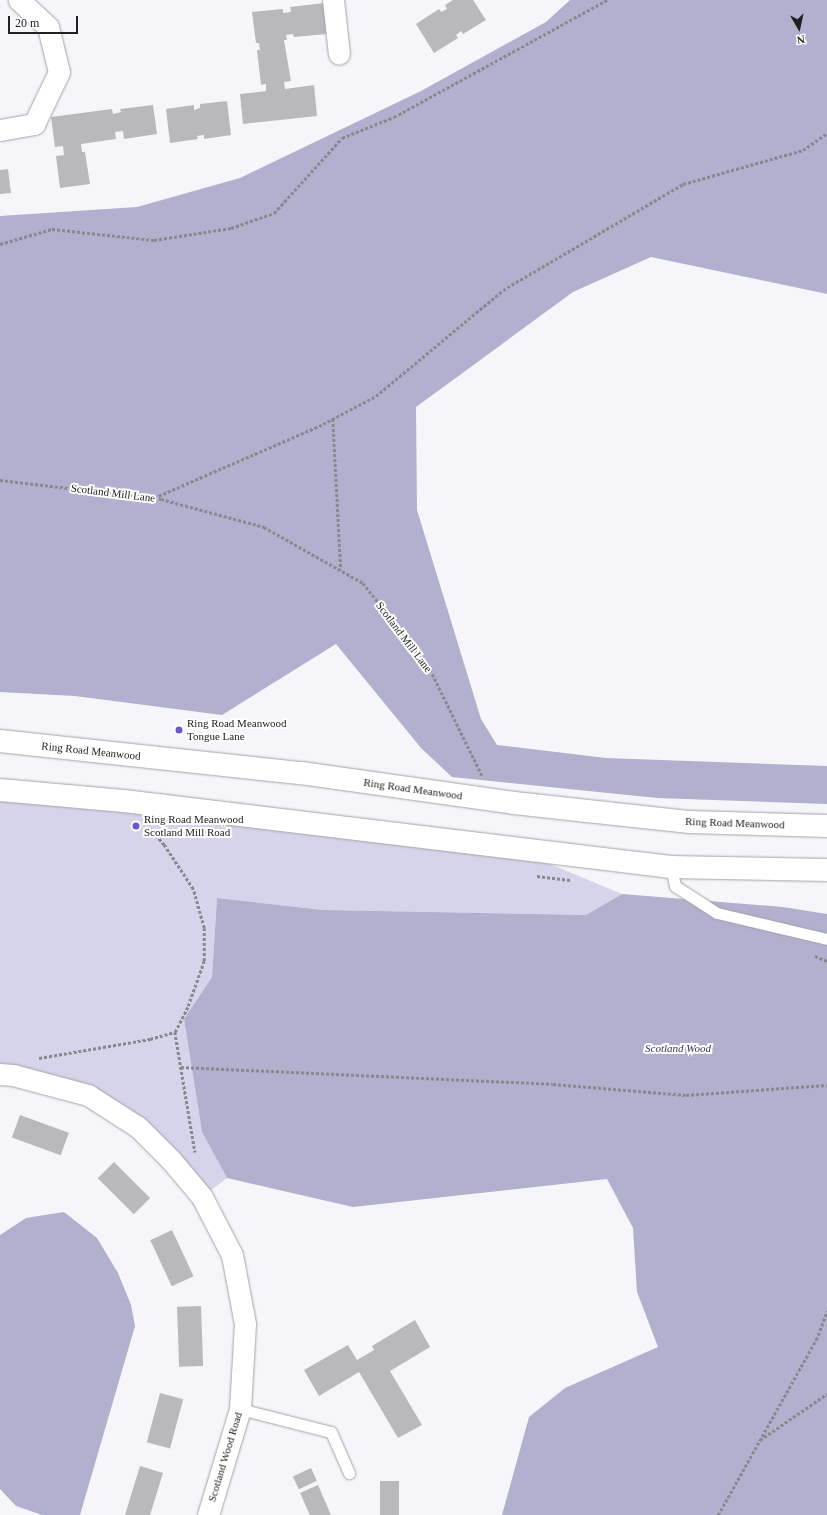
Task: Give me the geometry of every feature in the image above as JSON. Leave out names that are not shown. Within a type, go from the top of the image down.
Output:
[{"type":"highway","name":"Ring Road Meanwood","points":[[0,741],[301,773],[483,799],[690,822],[827,826]]},
{"type":"highway","points":[[0,790],[124,801],[671,867],[827,870]]},
{"type":"street","points":[[0,130],[34,124],[59,72],[48,27],[19,0]]},
{"type":"street","points":[[333,0],[339,54]]},
{"type":"street","name":"Scotland Wood Road","points":[[7,1075],[88,1095],[138,1128],[171,1160],[202,1197],[232,1255],[245,1324],[240,1409],[208,1515]]},
{"type":"lane","points":[[671,867],[675,886],[717,913],[827,939]]},
{"type":"lane","points":[[240,1409],[331,1432],[349,1473]]},
{"type":"path","points":[[0,244],[52,229],[154,240],[231,228],[274,214],[342,138],[394,117],[607,0]]},
{"type":"path","points":[[154,498],[333,419],[376,396],[503,290],[683,184],[803,150],[827,133]]},
{"type":"path","points":[[333,419],[341,570]]},
{"type":"path","name":"Scotland Mill Lane","points":[[0,480],[154,498],[264,527],[363,583],[428,666],[484,779],[483,799]]},
{"type":"path","points":[[147,827],[164,845],[193,889],[204,928],[204,961],[188,1006],[176,1032],[196,1159]]},
{"type":"path","points":[[531,875],[576,879]]},
{"type":"path","points":[[7,1075],[41,1057],[150,1039],[176,1032]]},
{"type":"path","points":[[181,1067],[553,1084],[686,1095],[827,1085]]},
{"type":"path","points":[[718,1515],[816,1340],[827,1311]]},
{"type":"path","points":[[759,1441],[827,1394]]},
{"type":"shaded area","points":[[0,790],[514,849],[622,894],[586,915],[324,910],[217,898],[212,977],[184,1019],[202,1132],[227,1178],[202,1197],[88,1095],[0,1074]]},
{"type":"green space","points":[[570,0],[827,0],[827,294],[651,257],[573,292],[416,407],[417,510],[481,719],[497,745],[606,758],[827,766],[827,804],[657,798],[452,777],[421,748],[336,644],[222,715],[75,696],[0,692],[0,216],[137,207],[240,178],[421,91],[546,22]]},
{"type":"green space","name":"Scotland Wood","points":[[622,894],[783,907],[827,914],[827,1515],[502,1515],[529,1417],[565,1388],[658,1347],[637,1292],[633,1228],[607,1179],[353,1207],[227,1178],[202,1132],[184,1019],[212,977],[217,898],[324,910],[586,915]]},
{"type":"green space","points":[[64,1212],[97,1238],[118,1273],[131,1305],[135,1326],[80,1515],[42,1515],[16,1506],[0,1489],[0,1235],[26,1218]]},
{"type":"building","points":[[453,0],[473,0],[486,20],[463,34],[461,31],[456,35],[458,38],[434,53],[416,24],[439,9],[441,12],[447,9],[445,5]]},
{"type":"building","points":[[324,3],[327,34],[294,37],[293,34],[286,35],[287,40],[284,40],[291,81],[284,82],[285,89],[314,85],[317,116],[243,124],[240,94],[266,91],[266,84],[261,85],[257,50],[260,50],[259,43],[256,43],[252,12],[283,9],[283,13],[291,12],[290,7]]},
{"type":"building","points":[[227,101],[231,135],[204,139],[204,135],[197,136],[198,139],[170,143],[166,109],[194,105],[194,110],[200,108],[200,104]]},
{"type":"building","points":[[153,105],[157,134],[124,139],[123,131],[115,132],[116,139],[81,144],[82,152],[85,152],[90,184],[60,188],[56,156],[64,155],[63,146],[55,147],[51,117],[112,109],[113,114],[121,112],[120,109]]},
{"type":"building","points":[[8,169],[11,193],[0,194],[0,170]]},
{"type":"building","points":[[20,1115],[69,1133],[61,1155],[12,1138]]},
{"type":"building","points":[[114,1162],[150,1198],[134,1214],[98,1178]]},
{"type":"building","points":[[172,1230],[194,1276],[172,1286],[150,1240]]},
{"type":"building","points":[[201,1306],[203,1366],[179,1367],[177,1307]]},
{"type":"building","points":[[415,1320],[430,1347],[390,1371],[422,1425],[398,1438],[359,1372],[319,1396],[304,1370],[348,1345],[357,1360],[374,1350],[372,1346]]},
{"type":"building","points":[[160,1393],[183,1399],[170,1448],[147,1442]]},
{"type":"building","points":[[140,1466],[163,1473],[150,1515],[125,1515]]},
{"type":"building","points":[[311,1468],[317,1481],[299,1489],[293,1476]]},
{"type":"building","points":[[380,1481],[399,1481],[399,1515],[380,1515]]},
{"type":"building","points":[[318,1485],[331,1515],[310,1515],[300,1493]]},
{"type":"place","name":"Ring Road Meanwood Tongue Lane","points":[[179,730]]},
{"type":"place","name":"Ring Road Meanwood Scotland Mill Road","points":[[136,826]]}]
